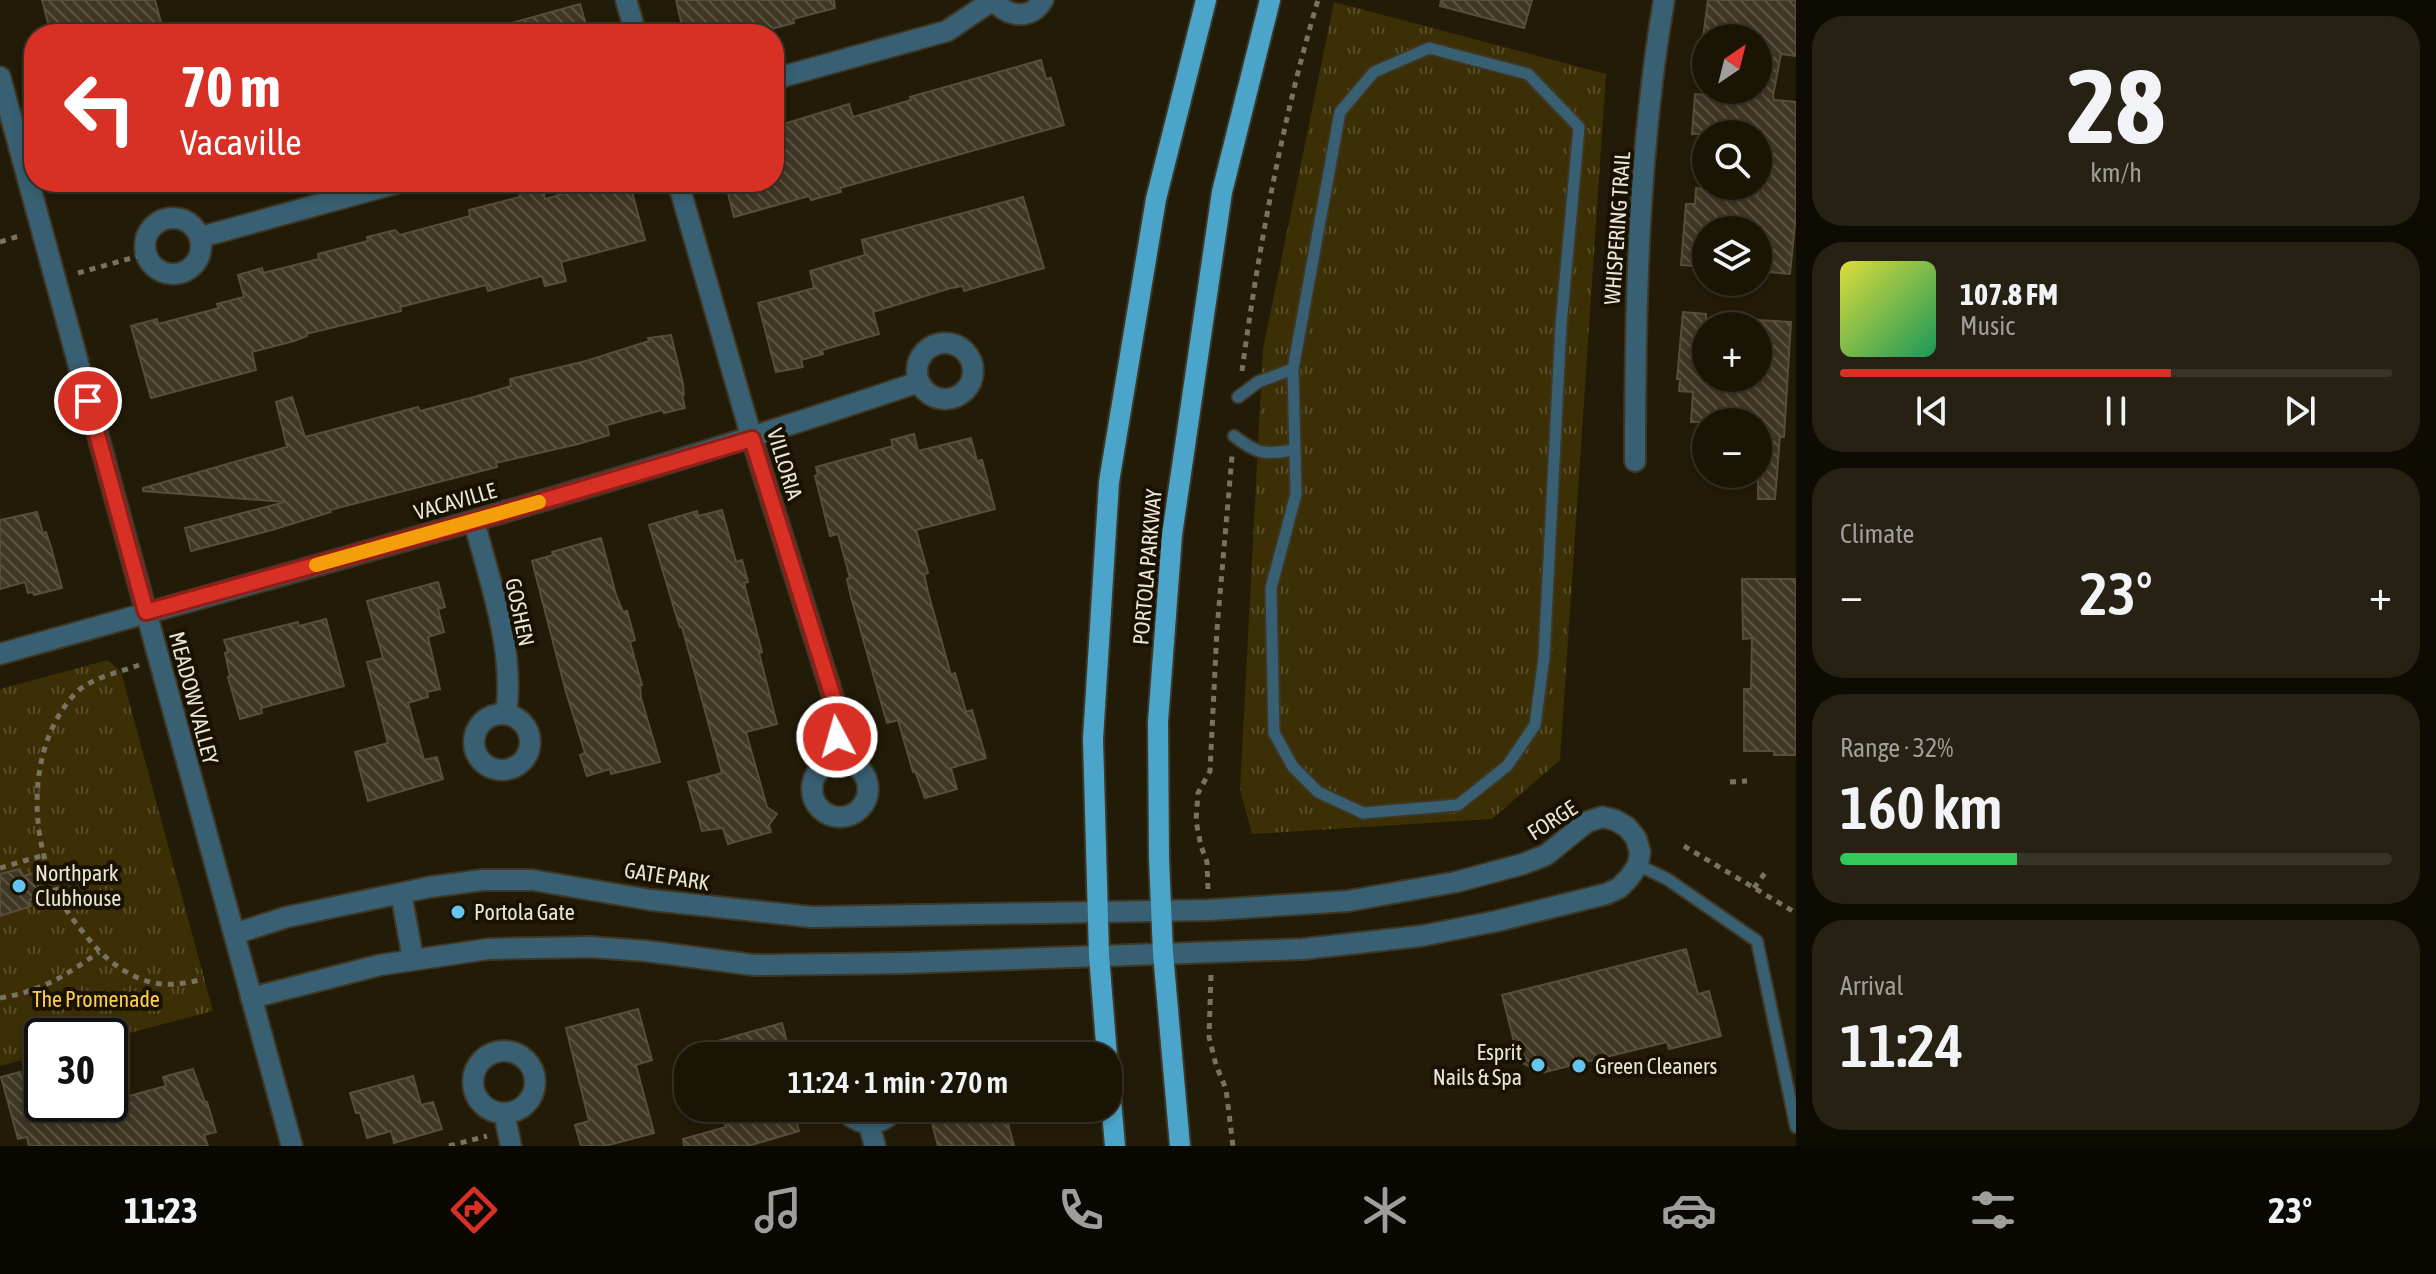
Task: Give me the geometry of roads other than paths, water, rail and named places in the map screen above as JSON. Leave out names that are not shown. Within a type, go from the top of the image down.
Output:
[{"type":"main road","name":"PORTOLA PARKWAY","points":[[1106,1042],[1099,955],[1093,739],[1109,482],[1156,199],[1206,0]]},
{"type":"main road","name":"PORTOLA PARKWAY","points":[[1180,1146],[1163,953],[1158,722],[1172,535],[1222,192],[1270,0]]},
{"type":"main road","points":[[1113,1122],[1115,1146]]},
{"type":"street","points":[[626,0],[633,24]]},
{"type":"street","points":[[784,76],[947,31],[993,0],[1002,11],[1015,15],[1028,13],[1040,6],[1043,0]]},
{"type":"street","name":"WHISPERING TRAIL","points":[[1635,461],[1635,321],[1654,68],[1664,0]]},
{"type":"street","name":"MEADOW VALLEY","points":[[0,77],[24,166]]},
{"type":"street","name":"MEADOW VALLEY","points":[[31,192],[292,1146]]},
{"type":"street","points":[[201,237],[365,192]]},
{"type":"street","name":"VILLORIA","points":[[681,192],[752,439],[838,713],[836,761]]},
{"type":"street","points":[[168,218],[182,218],[194,225],[201,237],[202,251],[196,263],[185,271],[172,274],[159,270],[146,254],[147,234],[156,223],[168,218]]},
{"type":"street","name":"VACAVILLE","points":[[0,654],[474,521],[752,439],[919,382]]},
{"type":"street","name":"GOSHEN","points":[[474,521],[505,645],[509,690],[506,714]]},
{"type":"street","name":"FORGE","points":[[1099,912],[1265,908],[1348,901],[1456,882],[1546,855],[1587,822],[1602,817],[1627,827],[1636,838],[1640,852],[1638,865]]},
{"type":"street","points":[[251,998],[413,959],[488,949],[590,947],[754,965],[1303,949],[1421,936],[1606,894],[1619,888],[1638,865]]},
{"type":"street","name":"GATE PARK","points":[[234,934],[287,917],[401,893],[483,880],[532,880],[678,903],[812,917],[1099,912]]},
{"type":"street","points":[[401,893],[413,959]]},
{"type":"street","points":[[860,1122],[878,1122]]},
{"type":"street","points":[[869,1124],[875,1146]]},
{"type":"lane","points":[[1429,48],[1528,74],[1579,127],[1561,325],[1544,657],[1535,725],[1507,766],[1458,805],[1363,813],[1318,792],[1293,767],[1274,733],[1271,588],[1296,494],[1293,369],[1340,112],[1374,72],[1429,48]]},
{"type":"lane","points":[[1238,397],[1258,382],[1293,369]]},
{"type":"lane","points":[[1234,436],[1253,451],[1273,453],[1293,450]]},
{"type":"lane","points":[[1638,865],[1667,879],[1757,941],[1796,1127]]},
{"type":"place","name":"Northpark Clubhouse","points":[[19,886]]},
{"type":"place","name":"Portola Gate","points":[[458,912]]},
{"type":"place","name":"Esprit Nails & Spa","points":[[1538,1065]]},
{"type":"place","name":"Green Cleaners","points":[[1579,1066]]},
{"type":"park label","name":"The Promenade","points":[[96,999]]}]
